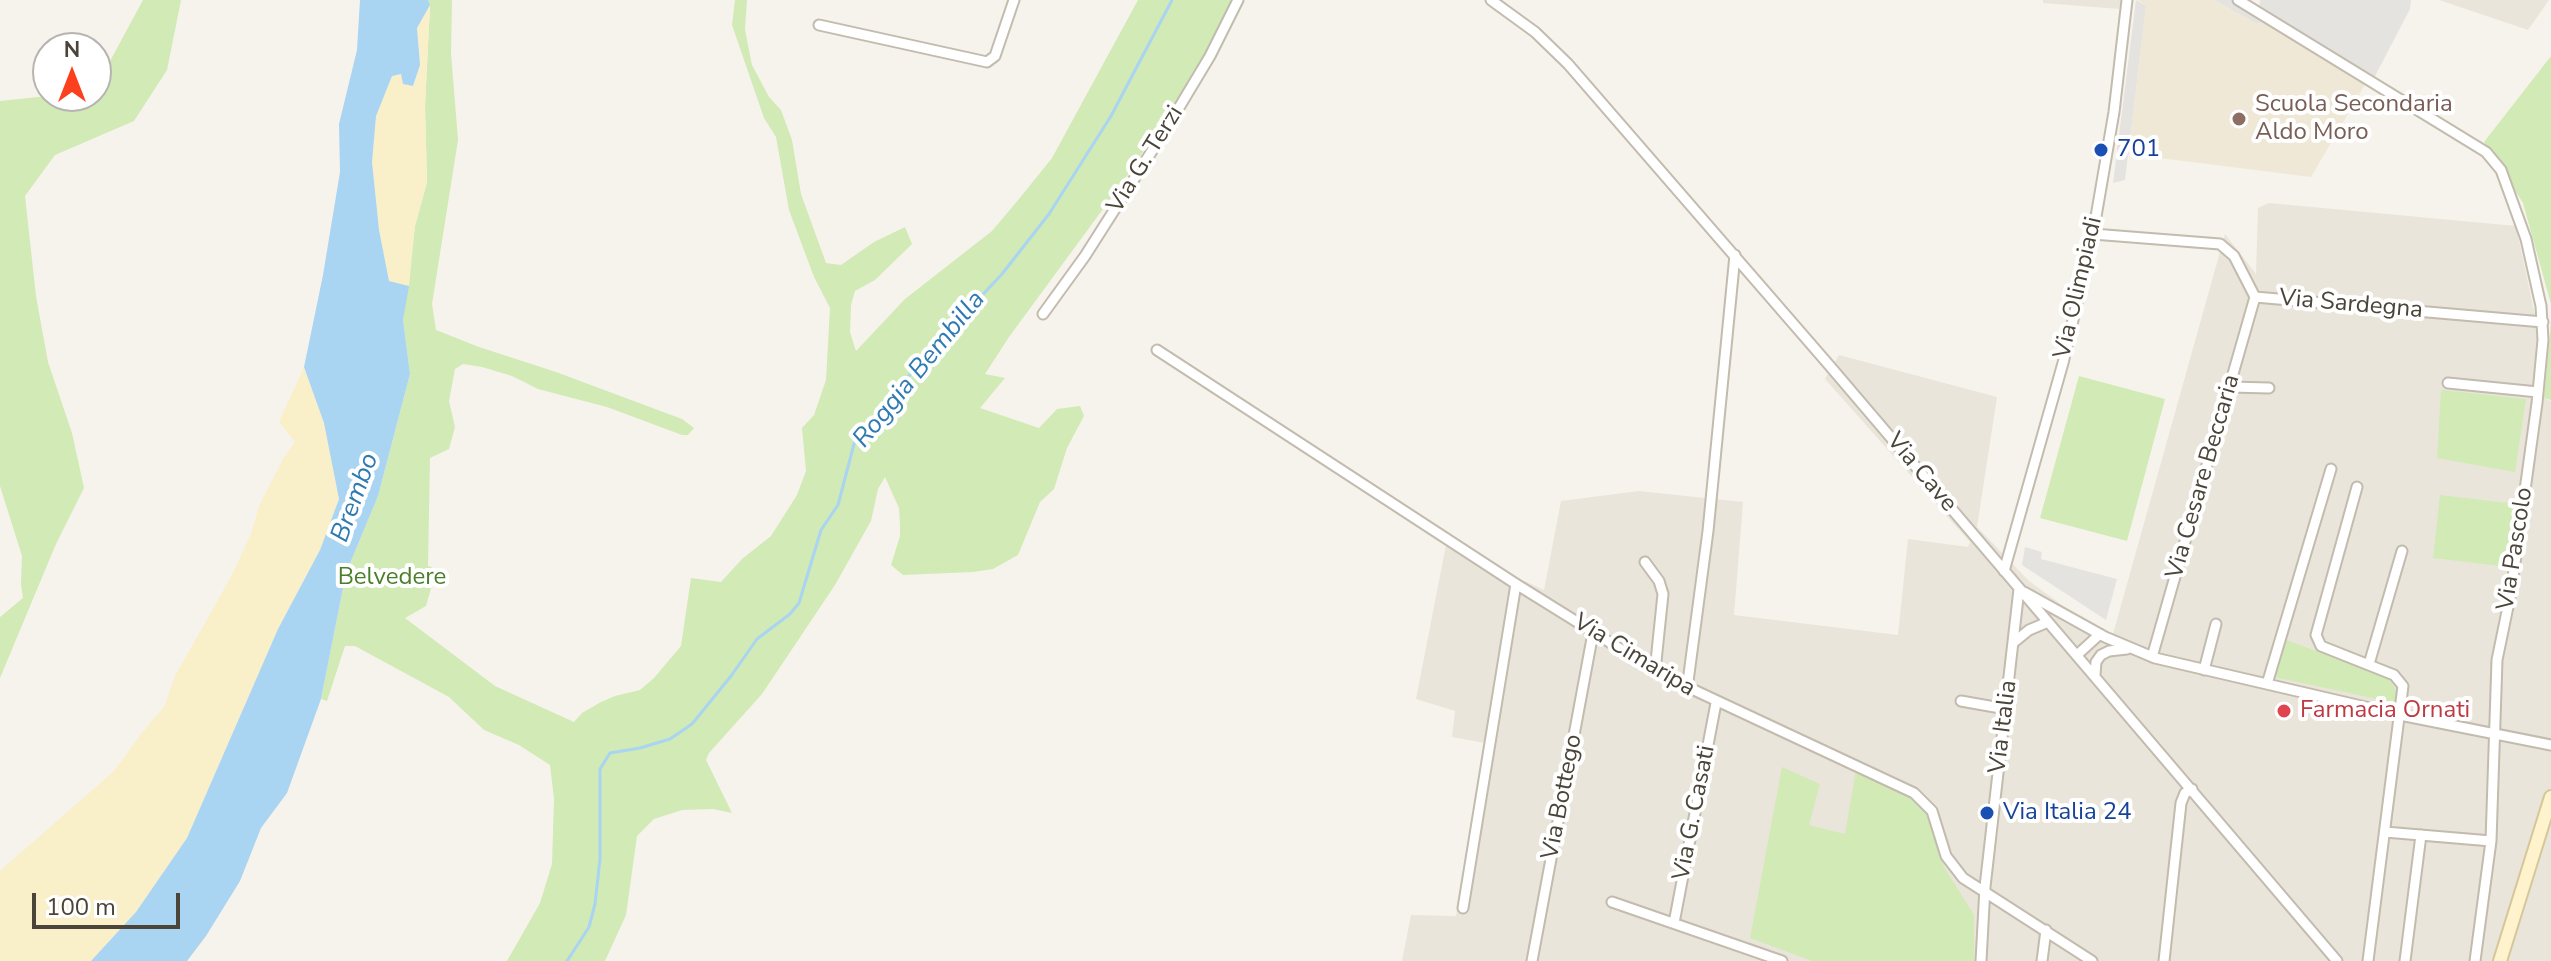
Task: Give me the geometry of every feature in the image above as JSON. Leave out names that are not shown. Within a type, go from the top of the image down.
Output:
[{"type":"street","points":[[819,25],[987,62],[995,56],[1014,0]]},
{"type":"street","name":"Via G. Terzi","points":[[1043,314],[1085,256],[1171,121],[1207,62],[1238,0]]},
{"type":"street","name":"Via Cave","points":[[1491,0],[1535,32],[1562,58],[1735,255],[2337,961]]},
{"type":"street","name":"Via Olimpiadi","points":[[2004,571],[2063,363],[2093,234],[2114,112],[2127,0]]},
{"type":"street","name":"Via Pascolo","points":[[2238,0],[2252,4],[2473,142],[2501,170],[2522,222],[2543,322],[2538,392],[2511,592],[2497,660],[2491,841],[2475,961]]},
{"type":"street","name":"Via Sardegna","points":[[2093,234],[2220,244],[2234,256],[2255,297],[2543,322]]},
{"type":"street","points":[[1687,689],[1708,531],[1735,255]]},
{"type":"street","name":"Via Cesare Beccaria","points":[[2152,657],[2255,297]]},
{"type":"street","name":"Via Cimaripa","points":[[1157,350],[1655,671],[1716,703],[1917,795],[1933,814],[1951,864],[1967,881],[2092,961]]},
{"type":"street","points":[[2448,383],[2538,392]]},
{"type":"street","points":[[2231,387],[2269,388]]},
{"type":"street","points":[[2267,684],[2331,469]]},
{"type":"street","points":[[2357,487],[2316,638],[2324,647],[2394,675],[2401,682],[2400,715],[2368,961]]},
{"type":"street","points":[[2369,664],[2402,551]]},
{"type":"street","points":[[1645,562],[1658,579],[1663,594],[1655,671]]},
{"type":"street","points":[[1463,908],[1516,584]]},
{"type":"street","points":[[2021,590],[2100,634],[2152,657],[2400,715],[2551,745]]},
{"type":"street","name":"Via Italia","points":[[1981,961],[1985,893],[2021,590]]},
{"type":"street","points":[[2013,643],[2029,630],[2048,622]]},
{"type":"street","points":[[2204,670],[2216,624]]},
{"type":"street","name":"Via Bottego","points":[[1532,961],[1593,633]]},
{"type":"street","points":[[2077,655],[2100,634]]},
{"type":"street","points":[[2095,675],[2096,662],[2103,653],[2132,649]]},
{"type":"street","points":[[1961,701],[2006,709]]},
{"type":"street","name":"Via G. Casati","points":[[1674,923],[1716,703]]},
{"type":"street","points":[[2164,961],[2181,803],[2185,793],[2192,789]]},
{"type":"street","points":[[2500,961],[2551,797]]},
{"type":"street","points":[[2385,832],[2491,841]]},
{"type":"street","points":[[2405,961],[2421,835]]},
{"type":"street","points":[[1612,902],[1759,957],[1782,961]]},
{"type":"street","points":[[2042,961],[2046,930]]},
{"type":"shaded area","points":[[2043,0],[2121,0],[2119,9],[2043,3]]},
{"type":"shaded area","points":[[2136,0],[2146,6],[2125,180],[2113,183]]},
{"type":"shaded area","name":"Scuola Secondaria Aldo Moro","points":[[2138,0],[2214,0],[2257,24],[2265,20],[2366,83],[2311,177],[2128,154],[2146,6]]},
{"type":"shaded area","points":[[2214,0],[2231,0],[2265,20],[2257,24]]},
{"type":"shaded area","points":[[2260,0],[2411,0],[2410,9],[2374,78],[2259,9]]},
{"type":"shaded area","points":[[2439,0],[2549,0],[2528,30]]},
{"type":"shaded area","points":[[2269,203],[2516,226],[2538,330],[2533,394],[2551,401],[2551,961],[1402,961],[1411,915],[1456,916],[1485,743],[1452,737],[1455,711],[1416,699],[1446,545],[1544,590],[1561,501],[1639,491],[1743,502],[1734,615],[1898,635],[1908,539],[1968,547],[1970,542],[1825,379],[1839,355],[1997,397],[1977,527],[2029,581],[2062,605],[2113,634],[2225,234],[2256,274],[2258,208]]},
{"type":"shaded area","points":[[2025,547],[2042,552],[2041,559],[2117,579],[2106,620],[2022,565]]},
{"type":"green space","points":[[143,0],[181,0],[167,70],[134,121],[55,155],[25,196],[36,296],[48,362],[72,433],[84,488],[56,544],[0,678],[0,617],[23,598],[22,556],[0,486],[0,101],[32,98],[32,112],[112,112],[112,57]]},
{"type":"green space","name":"Belvedere","points":[[428,0],[452,0],[451,53],[458,140],[432,304],[436,330],[682,419],[694,428],[688,435],[682,435],[607,407],[538,389],[512,376],[482,367],[463,364],[455,369],[449,401],[455,427],[449,449],[430,458],[428,566],[434,568],[432,585],[426,606],[405,618],[495,686],[574,722],[582,713],[601,702],[640,690],[654,678],[681,646],[691,578],[721,582],[742,559],[771,536],[797,495],[806,471],[802,428],[814,415],[826,380],[830,308],[814,277],[789,210],[776,137],[764,118],[732,25],[735,0],[747,0],[745,30],[752,65],[769,97],[781,110],[792,140],[801,194],[826,263],[841,265],[874,242],[905,227],[912,244],[875,280],[855,291],[850,332],[856,351],[905,299],[992,231],[1052,158],[1138,0],[1233,0],[1200,64],[1125,179],[985,374],[1005,378],[980,408],[1039,428],[1057,409],[1080,406],[1084,416],[1067,448],[1054,489],[1040,502],[1018,555],[993,569],[903,575],[891,565],[900,536],[899,508],[885,477],[878,489],[871,521],[835,585],[762,694],[709,753],[706,760],[732,813],[713,809],[682,810],[654,819],[637,836],[626,915],[605,961],[507,961],[540,903],[552,864],[554,799],[550,765],[519,745],[484,730],[449,697],[355,646],[345,646],[327,701],[321,699],[346,573],[378,496],[410,374],[403,320],[415,226],[427,182],[425,106]]},
{"type":"green space","points":[[2551,56],[2551,304],[2523,203],[2484,142]]},
{"type":"green space","points":[[2551,321],[2551,400],[2544,398]]},
{"type":"green space","points":[[2079,376],[2165,399],[2127,541],[2040,518]]},
{"type":"green space","points":[[2441,390],[2526,399],[2515,472],[2437,458]]},
{"type":"green space","points":[[2440,495],[2516,504],[2509,567],[2433,558]]},
{"type":"green space","points":[[2284,639],[2388,678],[2396,690],[2396,703],[2274,677]]},
{"type":"green space","points":[[1782,767],[1820,784],[1809,825],[1845,834],[1856,770],[1906,792],[1923,805],[1944,867],[1974,915],[1974,961],[1812,961],[1750,938]]},
{"type":"sand","points":[[430,5],[425,106],[427,182],[415,226],[409,286],[389,281],[379,230],[372,162],[376,116],[392,75],[401,74],[403,84],[414,86],[420,65],[417,28]]},
{"type":"sand","points":[[304,367],[324,423],[339,499],[320,550],[278,629],[187,838],[136,912],[91,961],[0,961],[0,871],[114,771],[164,707],[175,676],[232,575],[251,534],[259,506],[295,442],[279,422]]},
{"type":"water","name":"Brembo","points":[[360,0],[428,0],[430,5],[417,28],[420,65],[413,86],[403,84],[401,74],[392,76],[376,116],[372,162],[379,230],[389,281],[409,286],[403,320],[410,374],[378,496],[346,573],[321,699],[287,793],[261,828],[240,881],[187,961],[91,961],[136,912],[187,838],[278,629],[320,550],[339,499],[324,423],[304,367],[340,172],[339,124],[357,50]]},
{"type":"waterway","name":"Roggia Bembilla","points":[[567,961],[589,927],[595,904],[600,859],[600,769],[610,753],[670,739],[692,724],[757,639],[790,614],[799,603],[821,530],[838,505],[854,444],[930,351],[1002,274],[1049,214],[1111,116],[1172,0]]},
{"type":"place","name":"Scuola Secondaria Aldo Moro","points":[[2239,119]]},
{"type":"place","name":"701","points":[[2101,150]]},
{"type":"place","name":"Farmacia Ornati","points":[[2284,711]]},
{"type":"place","name":"Via Italia 24","points":[[1987,813]]}]
